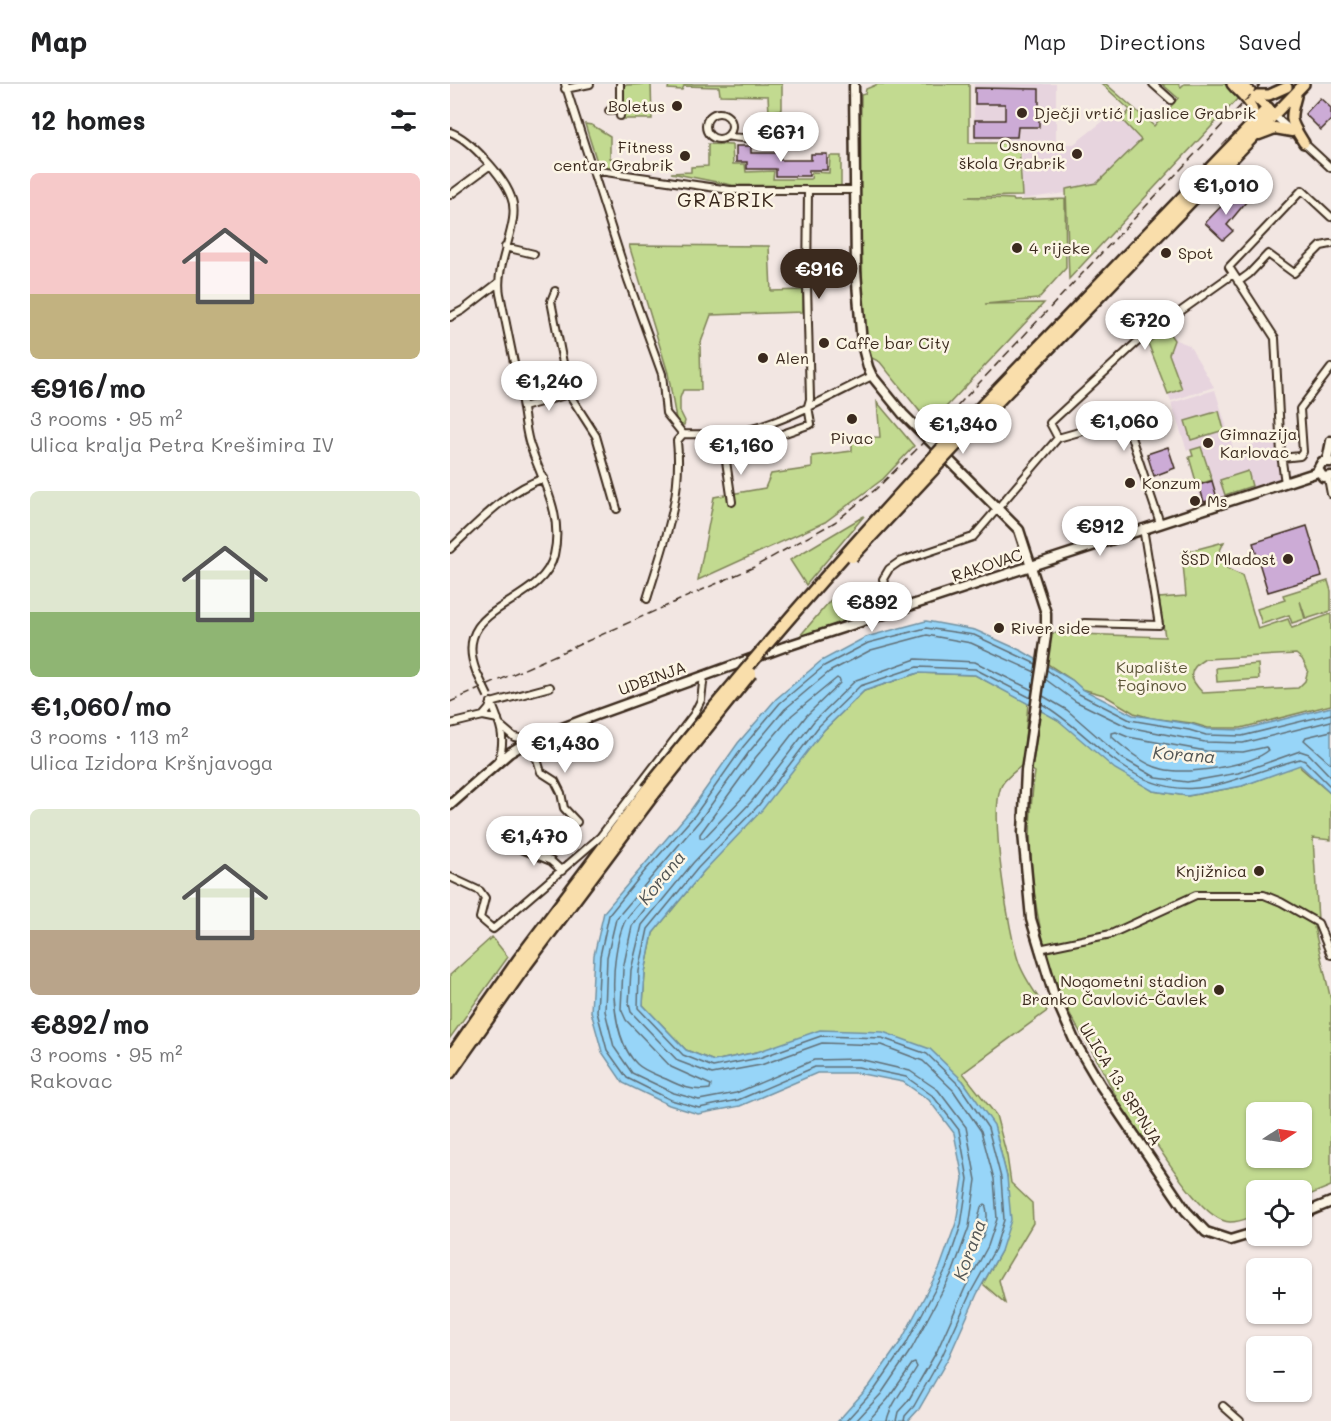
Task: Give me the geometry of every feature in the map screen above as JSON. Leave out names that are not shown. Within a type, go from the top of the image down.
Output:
[{"type":"highway","points":[[450,1057],[650,791],[797,618],[956,439],[1271,112]]},
{"type":"highway","points":[[1252,131],[1275,128],[1292,131]]},
{"type":"highway","points":[[450,1073],[522,963]]},
{"type":"main road","points":[[1232,84],[1253,107],[1252,131]]},
{"type":"main road","points":[[1242,84],[1271,112],[1295,86]]},
{"type":"main road","points":[[1254,95],[1269,95],[1295,86]]},
{"type":"main road","points":[[1295,86],[1291,117],[1304,142]]},
{"type":"street","points":[[590,84],[565,87],[662,374],[666,413],[683,434],[722,435],[747,430],[808,406],[872,376],[864,354],[860,328],[854,189],[855,85]]},
{"type":"street","points":[[609,111],[620,113],[620,84]]},
{"type":"street","points":[[1153,84],[1172,100]]},
{"type":"street","points":[[1271,112],[1331,168]]},
{"type":"street","points":[[727,136],[731,125],[728,118],[718,114],[711,116],[706,123],[709,135],[718,139],[727,136],[743,140],[776,139],[785,143],[786,116]]},
{"type":"street","points":[[450,132],[470,144],[504,184],[513,200],[514,213],[498,283],[529,441],[554,509],[554,553],[551,563],[533,586],[487,616],[476,627],[470,647],[476,671],[499,722],[504,742],[498,761]]},
{"type":"street","points":[[450,195],[489,166]]},
{"type":"street","points":[[592,170],[730,190],[854,189]]},
{"type":"street","points":[[728,453],[811,424],[808,406],[810,399],[807,285],[808,190]]},
{"type":"street","points":[[1285,483],[1275,338],[1229,267],[1302,190],[1331,217]]},
{"type":"street","points":[[1238,282],[1268,254],[1294,273],[1321,246],[1331,244]]},
{"type":"street","points":[[505,247],[534,254]]},
{"type":"street","points":[[1058,438],[1050,423],[1136,343],[1233,274]]},
{"type":"street","points":[[450,317],[463,310],[498,283]]},
{"type":"street","points":[[555,291],[552,301],[569,394],[596,436],[617,509]]},
{"type":"street","points":[[1282,458],[1300,456],[1303,452],[1300,409],[1331,368]]},
{"type":"street","name":"ULICA 13. SRPNJA","points":[[872,376],[903,414],[1019,530],[1046,613],[1046,636],[1027,763],[1023,833],[1031,919],[1053,992],[1075,1042],[1101,1086],[1186,1211],[1206,1232],[1230,1240],[1246,1235]]},
{"type":"street","points":[[523,407],[569,394]]},
{"type":"street","points":[[892,612],[883,579],[889,569],[899,562],[973,537],[1058,438],[1125,419],[1160,523]]},
{"type":"street","points":[[647,599],[676,501],[680,464],[677,441],[683,434]]},
{"type":"street","points":[[722,435],[728,453],[732,502]]},
{"type":"street","points":[[1331,441],[1329,462],[1320,464],[1318,472],[1322,477],[1329,477],[1331,494]]},
{"type":"street","points":[[728,453],[767,454]]},
{"type":"street","name":"RAKOVAC","points":[[704,675],[1318,472]]},
{"type":"street","points":[[450,549],[502,500],[528,484],[544,478]]},
{"type":"street","points":[[1084,623],[1159,626],[1143,528]]},
{"type":"street","name":"UDBINJA","points":[[450,805],[498,761],[531,740],[704,675],[701,700],[694,714],[600,837],[493,929],[480,918],[484,895],[450,877]]},
{"type":"street","points":[[489,699],[550,687]]},
{"type":"street","points":[[483,716],[489,709],[489,699]]},
{"type":"street","points":[[450,724],[483,716],[499,722],[514,737],[531,740],[542,772],[555,781],[561,793],[564,808],[577,822]]},
{"type":"street","points":[[503,848],[507,843],[551,861],[562,871]]},
{"type":"street","points":[[1039,949],[1111,934],[1196,895],[1264,895],[1318,923],[1331,955]]},
{"type":"street","points":[[1312,1210],[1331,1202]]},
{"type":"street","points":[[1223,1406],[1240,1421]]},
{"type":"shaded area","points":[[974,84],[1056,84],[1056,141],[974,140]]},
{"type":"shaded area","name":"Osnovna škola Grabrik","points":[[1115,112],[1142,143],[1102,188],[1022,199],[1022,143],[1074,144]]},
{"type":"shaded area","points":[[1168,329],[1176,340],[1189,345],[1214,387],[1171,401],[1148,343]]},
{"type":"shaded area","name":"Gimnazija Karlovac","points":[[1215,390],[1234,451],[1276,437],[1277,460],[1282,477],[1202,503],[1188,458],[1193,456],[1191,450],[1187,450],[1171,403]]},
{"type":"green space","points":[[651,84],[652,119],[623,119],[623,85]]},
{"type":"green space","points":[[669,84],[782,84],[782,109],[769,112],[768,96],[720,95],[719,87],[684,86],[682,90],[668,89]]},
{"type":"green space","points":[[878,84],[969,84],[969,143],[1019,143],[1022,196],[965,197],[1013,199],[1014,201],[1065,199],[1066,268],[1038,299],[985,304],[1044,303],[930,424],[880,362],[864,354],[860,189],[861,95],[865,94],[866,89]]},
{"type":"green space","points":[[1102,84],[1106,84],[1154,126],[1178,98],[1162,84],[1178,84],[1181,87],[1184,84],[1225,84],[1239,97],[1069,279],[1066,189],[1097,183],[1141,140],[1122,120],[1130,110]]},
{"type":"green space","points":[[585,124],[592,125],[610,136],[610,158],[619,159],[619,171],[599,168]]},
{"type":"green space","points":[[708,144],[732,145],[733,164],[745,164],[746,172],[774,171],[773,179],[811,179],[812,172],[829,173],[830,156],[841,156],[841,186],[732,185],[671,173],[691,172],[691,167],[708,166]]},
{"type":"green space","points":[[629,245],[769,246],[771,291],[803,290],[803,312],[711,315],[700,345],[701,390],[683,390],[680,398],[680,411],[685,421],[684,425],[678,425],[676,419],[668,373]]},
{"type":"green space","points":[[1167,330],[1174,340],[1169,354],[1182,389],[1168,394],[1148,343]]},
{"type":"green space","points":[[877,402],[914,446],[883,479],[825,522],[698,580],[714,497],[765,488],[771,474],[812,468],[812,456],[852,451],[852,438],[880,437]]},
{"type":"green space","points":[[1219,411],[1224,430],[1191,440],[1185,421]]},
{"type":"green space","points":[[1201,447],[1212,480],[1197,485],[1189,457],[1193,456],[1191,450]]},
{"type":"green space","points":[[1248,471],[1252,486],[1225,495],[1220,480]]},
{"type":"green space","points":[[864,516],[806,585],[790,560]]},
{"type":"green space","name":"Kupalište Foginovo","points":[[1224,542],[1218,555],[1227,568],[1242,575],[1258,629],[1288,619],[1292,628],[1331,614],[1331,705],[1241,728],[1208,728],[1134,713],[1104,695],[1082,689],[1046,663],[1050,633],[1165,637],[1159,598],[1186,596],[1182,553]],"holes":[[[1296,654],[1308,670],[1305,681],[1298,688],[1203,693],[1192,679],[1192,671],[1205,659]]]},
{"type":"green space","points":[[1328,581],[1331,591],[1331,611],[1306,619],[1300,601],[1305,619],[1292,623],[1289,615],[1262,624],[1257,609],[1285,600],[1283,595]]},
{"type":"green space","points":[[835,595],[839,606],[843,604],[849,620],[799,637]]},
{"type":"green space","points":[[1258,664],[1259,679],[1217,682],[1216,668]]},
{"type":"green space","points":[[918,673],[975,675],[1028,703],[1023,764],[1003,783],[999,796],[998,843],[1005,900],[1019,963],[1047,1011],[963,1073],[996,1115],[1007,1156],[1011,1183],[1032,1203],[1033,1223],[999,1280],[1005,1303],[983,1284],[1001,1251],[1007,1177],[994,1126],[963,1081],[757,1052],[714,1061],[686,1050],[643,1005],[645,972],[653,933],[703,872],[824,730],[864,691]]},
{"type":"green space","points":[[1039,709],[1058,720],[1153,791],[1188,796],[1242,786],[1300,764],[1301,768],[1331,794],[1331,840],[1313,838],[1318,920],[1314,927],[1331,1000],[1331,1186],[1312,1194],[1312,1180],[1246,1180],[1246,1219],[1230,1222],[1219,1219],[1197,1200],[1150,1135],[1140,1138],[1071,1016],[1056,982],[1047,953],[1039,924],[1031,863],[1030,832],[1035,772],[1031,769]]},
{"type":"green space","points":[[492,937],[508,957],[450,1038],[450,975]]},
{"type":"water","name":"Korana","points":[[926,621],[975,630],[1022,651],[1072,680],[1082,689],[1133,715],[1191,724],[1207,729],[1241,730],[1331,707],[1331,794],[1300,765],[1242,786],[1187,796],[1153,791],[1115,769],[1058,720],[975,675],[918,673],[864,691],[824,730],[762,810],[703,872],[653,933],[645,972],[643,1005],[686,1050],[714,1061],[757,1052],[820,1030],[883,1032],[930,1049],[963,1081],[994,1125],[1007,1177],[1011,1220],[1001,1251],[977,1294],[949,1357],[919,1409],[908,1421],[838,1421],[870,1385],[901,1341],[940,1267],[956,1223],[963,1178],[954,1133],[929,1100],[903,1082],[857,1073],[817,1073],[740,1106],[698,1114],[669,1105],[623,1083],[602,1052],[591,1012],[594,955],[604,912],[690,811],[738,743],[776,699],[821,661],[866,637]]},
{"type":"building","name":"Dječji vrtić i jaslice Grabrik","points":[[975,88],[1039,89],[1039,127],[1018,127],[1017,137],[975,137],[975,120],[1005,120],[1005,104],[975,104]]},
{"type":"building","points":[[1320,98],[1331,108],[1331,120],[1321,130],[1305,114]]},
{"type":"building","points":[[736,146],[751,146],[751,153],[780,153],[780,160],[811,160],[811,154],[827,154],[827,170],[809,170],[809,176],[776,176],[776,169],[747,169],[747,162],[736,162]]},
{"type":"building","points":[[1235,192],[1246,202],[1227,225],[1233,231],[1223,240],[1205,223]]},
{"type":"building","points":[[1168,447],[1175,468],[1154,476],[1147,454]]},
{"type":"building","points":[[1212,481],[1217,498],[1204,502],[1199,485]]},
{"type":"building","name":"ŠSD Mladost","points":[[1307,526],[1322,576],[1268,592],[1253,543]]},
{"type":"railway","points":[[450,702],[754,567],[835,522],[876,489],[915,451],[1261,84]]},
{"type":"place","name":"Boletus","points":[[677,106]]},
{"type":"place","name":"Dječji vrtić i jaslice Grabrik","points":[[1022,113]]},
{"type":"place","name":"Osnovna škola Grabrik","points":[[1077,154]]},
{"type":"place","name":"Fitness centar Grabrik","points":[[685,156]]},
{"type":"place","name":"4 rijeke","points":[[1017,248]]},
{"type":"place","name":"Spot","points":[[1166,253]]},
{"type":"place","name":"Caffe bar City","points":[[824,343]]},
{"type":"place","name":"Alen","points":[[763,358]]},
{"type":"place","name":"Pivac","points":[[852,419]]},
{"type":"place","name":"Gimnazija Karlovac","points":[[1208,443]]},
{"type":"place","name":"Konzum","points":[[1130,483]]},
{"type":"place","name":"Ms","points":[[1195,501]]},
{"type":"place","name":"ŠSD Mladost","points":[[1288,559]]},
{"type":"place","name":"River side","points":[[999,628]]},
{"type":"place","name":"Knjižnica","points":[[1259,871]]},
{"type":"place","name":"Nogometni stadion Branko Čavlović-Čavlek","points":[[1219,990]]},
{"type":"district","name":"GRABRIK","points":[[726,200]]}]
